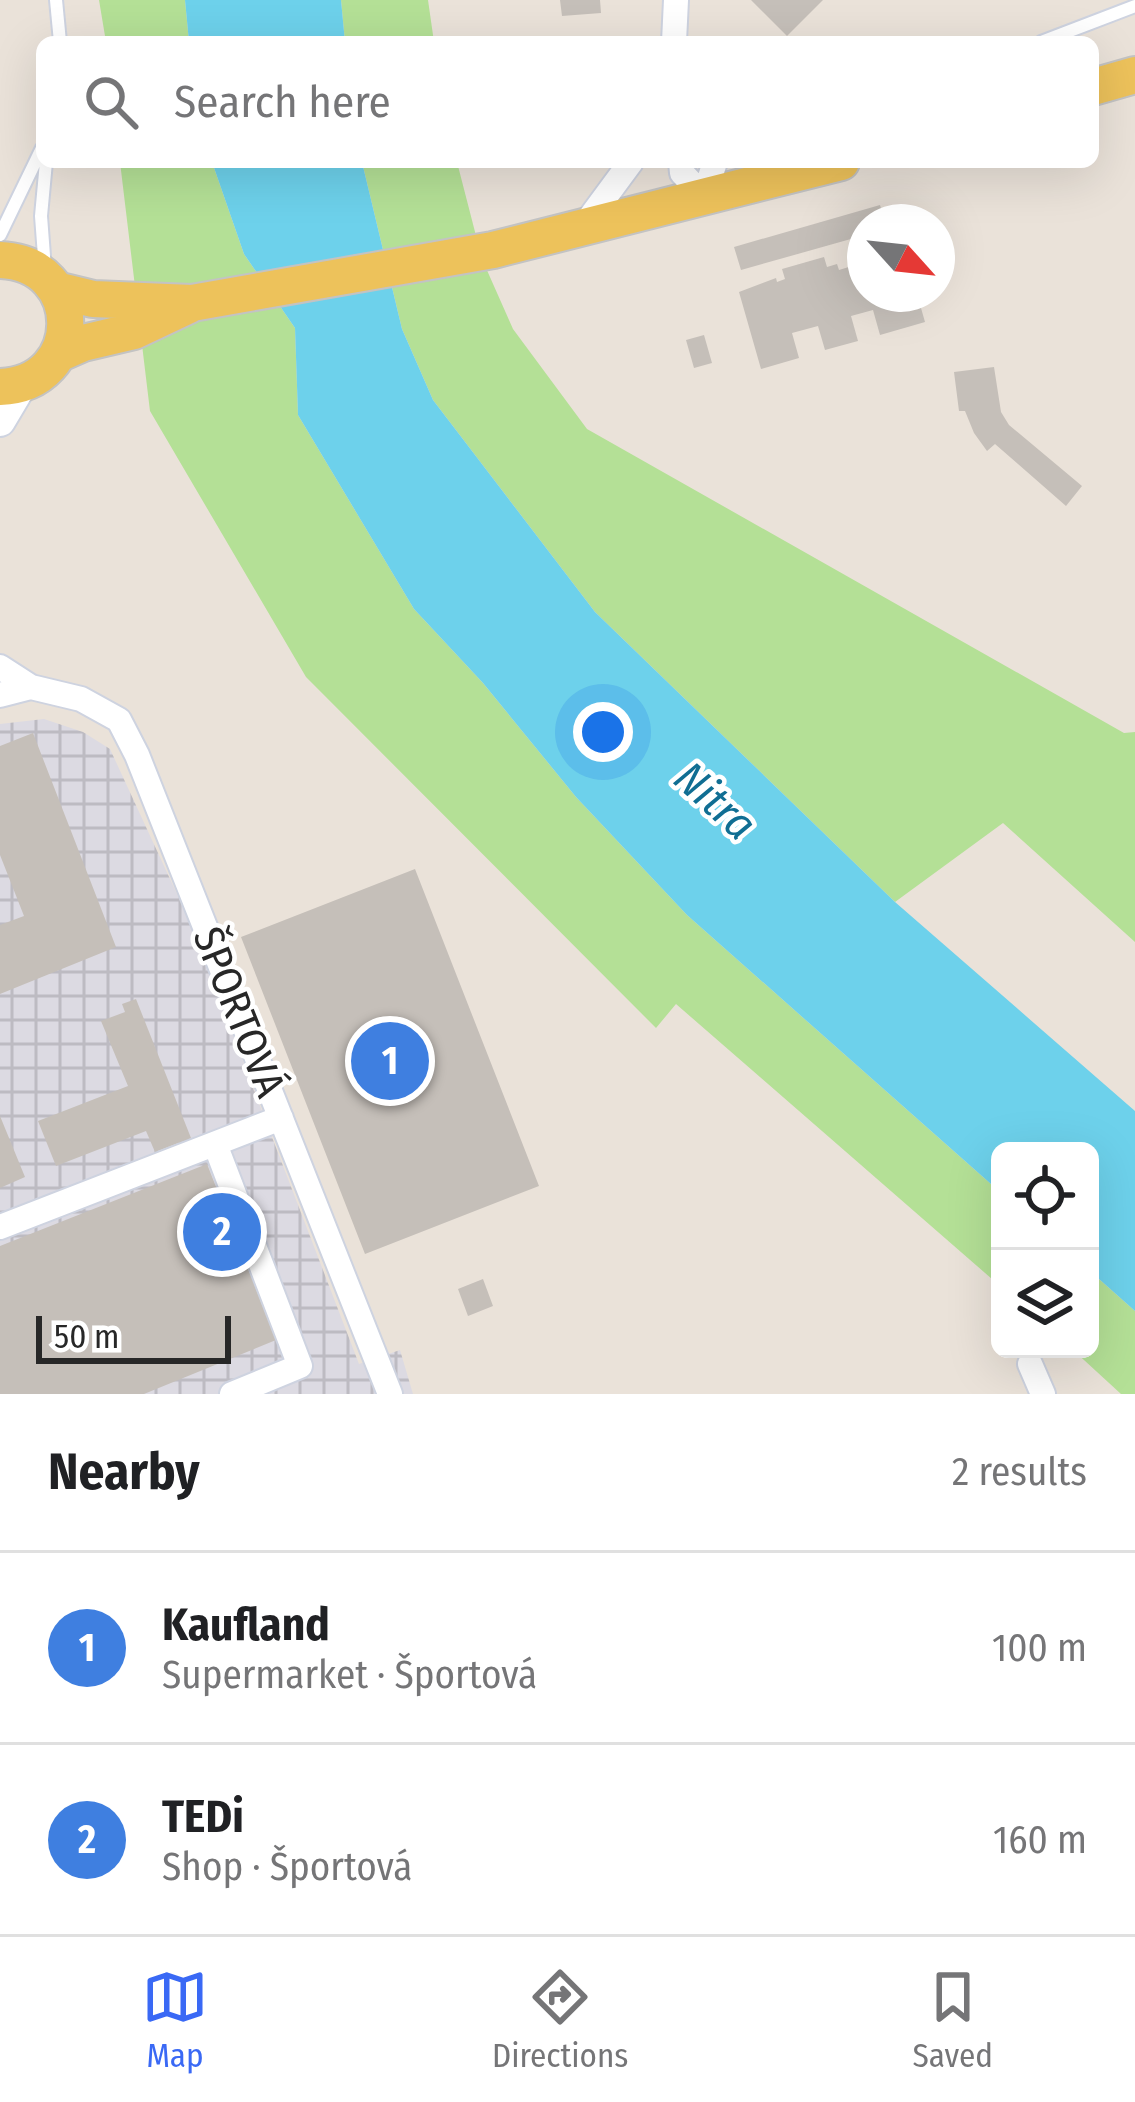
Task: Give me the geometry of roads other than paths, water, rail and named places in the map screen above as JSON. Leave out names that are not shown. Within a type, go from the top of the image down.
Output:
[{"type":"main road","points":[[1099,86],[1135,75]]},
{"type":"main road","points":[[0,260],[25,264],[51,283],[93,298],[192,303],[471,253],[583,226],[710,179],[795,168]]},
{"type":"main road","points":[[11,386],[46,370],[58,354],[66,322],[51,283]]},
{"type":"main road","points":[[58,354],[134,331],[192,303]]},
{"type":"street","points":[[583,226],[626,168]]},
{"type":"street","points":[[682,168],[682,173],[710,179]]},
{"type":"street","points":[[0,421],[11,386]]},
{"type":"street","name":"ŠPORTOVÁ","points":[[0,668],[31,687],[81,699],[119,720],[137,755],[390,1394]]},
{"type":"street","points":[[0,695],[31,687]]},
{"type":"street","points":[[0,1227],[281,1118]]},
{"type":"street","points":[[215,1144],[300,1366],[232,1394]]},
{"type":"street","points":[[1030,1364],[1042,1394]]},
{"type":"lane","points":[[56,0],[59,36]]},
{"type":"lane","points":[[1057,36],[1135,6]]},
{"type":"lane","points":[[0,235],[36,160]]},
{"type":"lane","points":[[45,168],[41,216],[51,283]]},
{"type":"water","points":[[185,0],[341,0],[344,36],[188,36]]},
{"type":"water","name":"Nitra","points":[[214,168],[363,168],[402,329],[433,400],[595,612],[895,902],[1135,1111],[1135,1311],[1099,1279],[1099,1142],[991,1142],[991,1184],[687,915],[576,797],[483,683],[414,609],[298,415],[295,328],[244,254]]},
{"type":"place","name":"Kaufland","points":[[390,1061]]},
{"type":"place","name":"TEDi","points":[[222,1232]]}]
